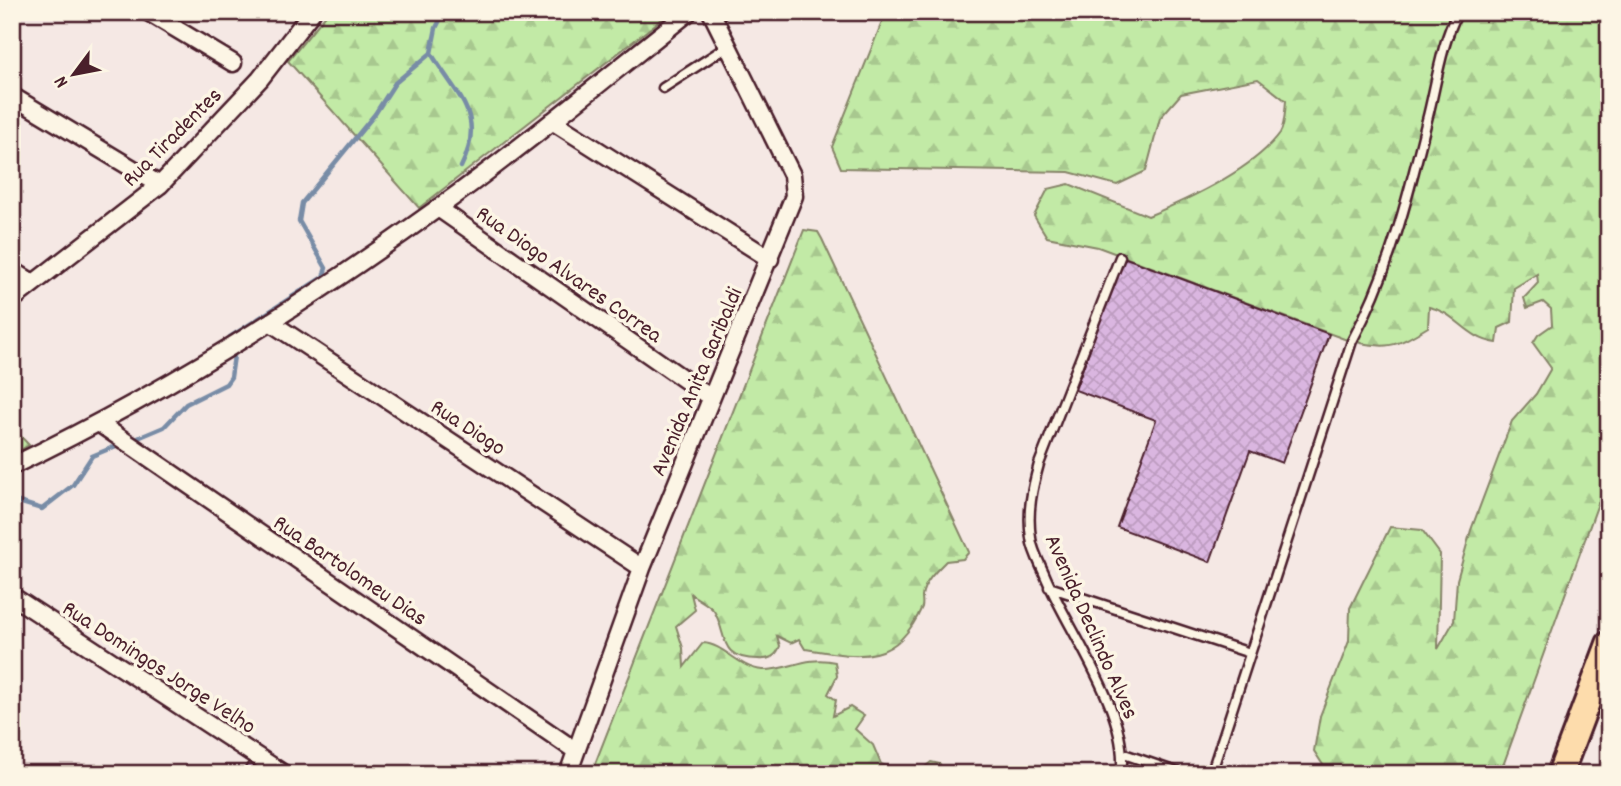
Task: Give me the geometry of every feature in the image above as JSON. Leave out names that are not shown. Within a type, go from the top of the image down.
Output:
[{"type":"main road","points":[[1560,774],[1609,644]]},
{"type":"main road","points":[[1578,774],[1609,692]]},
{"type":"street","points":[[148,12],[233,63]]},
{"type":"street","name":"Rua Tiradentes","points":[[12,300],[160,185],[260,79],[312,12]]},
{"type":"street","points":[[12,466],[100,424],[270,321],[438,208],[689,12]]},
{"type":"street","name":"Avenida Anita Garibaldi","points":[[568,774],[642,568],[794,195],[792,175],[712,12]]},
{"type":"street","points":[[12,96],[160,185]]},
{"type":"street","points":[[552,121],[770,259]]},
{"type":"street","name":"Rua Diogo Alvares Correa","points":[[438,208],[711,398]]},
{"type":"street","points":[[12,270],[33,283]]},
{"type":"street","name":"Rua Diogo","points":[[270,321],[642,568]]},
{"type":"street","name":"Rua Bartolomeu Dias","points":[[100,424],[576,751]]},
{"type":"street","name":"Rua Domingos Jorge Velho","points":[[12,596],[284,774]]},
{"type":"lane","points":[[1211,774],[1352,341],[1376,297],[1399,230],[1438,77],[1458,12]]},
{"type":"lane","points":[[663,88],[728,47]]},
{"type":"lane","name":"Avenida Declindo Alves","points":[[1120,257],[1039,464],[1030,498],[1031,540],[1049,587],[1115,717],[1124,754],[1121,774]]},
{"type":"lane","points":[[1049,587],[1250,653]]},
{"type":"lane","points":[[1124,754],[1182,774]]},
{"type":"green space","points":[[328,12],[671,12],[419,208],[288,61]]},
{"type":"green space","points":[[886,12],[1609,12],[1609,473],[1500,774],[1350,774],[1341,766],[1325,768],[1314,751],[1320,716],[1349,641],[1350,608],[1390,527],[1422,530],[1440,554],[1438,649],[1454,621],[1457,580],[1471,530],[1512,421],[1536,394],[1551,368],[1533,343],[1538,335],[1552,325],[1551,309],[1543,302],[1527,308],[1524,298],[1538,283],[1537,274],[1514,288],[1512,322],[1499,328],[1497,343],[1486,341],[1447,314],[1429,307],[1428,327],[1406,340],[1381,346],[1347,340],[1098,247],[1047,237],[1034,216],[1048,189],[1069,184],[1148,216],[1201,192],[1254,159],[1280,133],[1286,101],[1258,79],[1181,94],[1160,118],[1146,171],[1117,185],[1069,172],[841,168],[832,147]]},
{"type":"green space","points":[[804,230],[818,232],[822,239],[969,552],[963,559],[946,561],[939,568],[925,586],[922,607],[912,626],[888,649],[874,653],[843,655],[805,649],[799,639],[791,643],[777,636],[780,646],[772,657],[745,658],[736,655],[726,644],[714,611],[691,594],[695,610],[676,626],[683,648],[684,667],[703,643],[718,647],[746,665],[763,670],[815,660],[835,662],[837,676],[828,694],[836,700],[833,716],[850,707],[864,716],[855,729],[873,745],[881,764],[891,768],[892,774],[591,774]]},
{"type":"green space","points":[[12,427],[29,445],[12,455]]},
{"type":"green space","points":[[931,762],[940,764],[943,774],[916,774]]},
{"type":"building","points":[[1123,257],[1329,334],[1282,463],[1250,451],[1210,562],[1117,527],[1156,420],[1075,390]]},
{"type":"building","points":[[250,760],[271,774],[241,774]]},
{"type":"waterway","points":[[230,337],[323,277],[326,268],[299,221],[302,203],[375,114],[395,83],[431,53],[436,28],[444,12]]},
{"type":"waterway","points":[[431,53],[466,107],[470,120],[468,149],[461,167]]},
{"type":"waterway","points":[[138,438],[164,427],[186,404],[226,384],[231,377],[234,356]]},
{"type":"waterway","points":[[12,500],[42,509],[73,485],[92,456],[116,446]]}]
